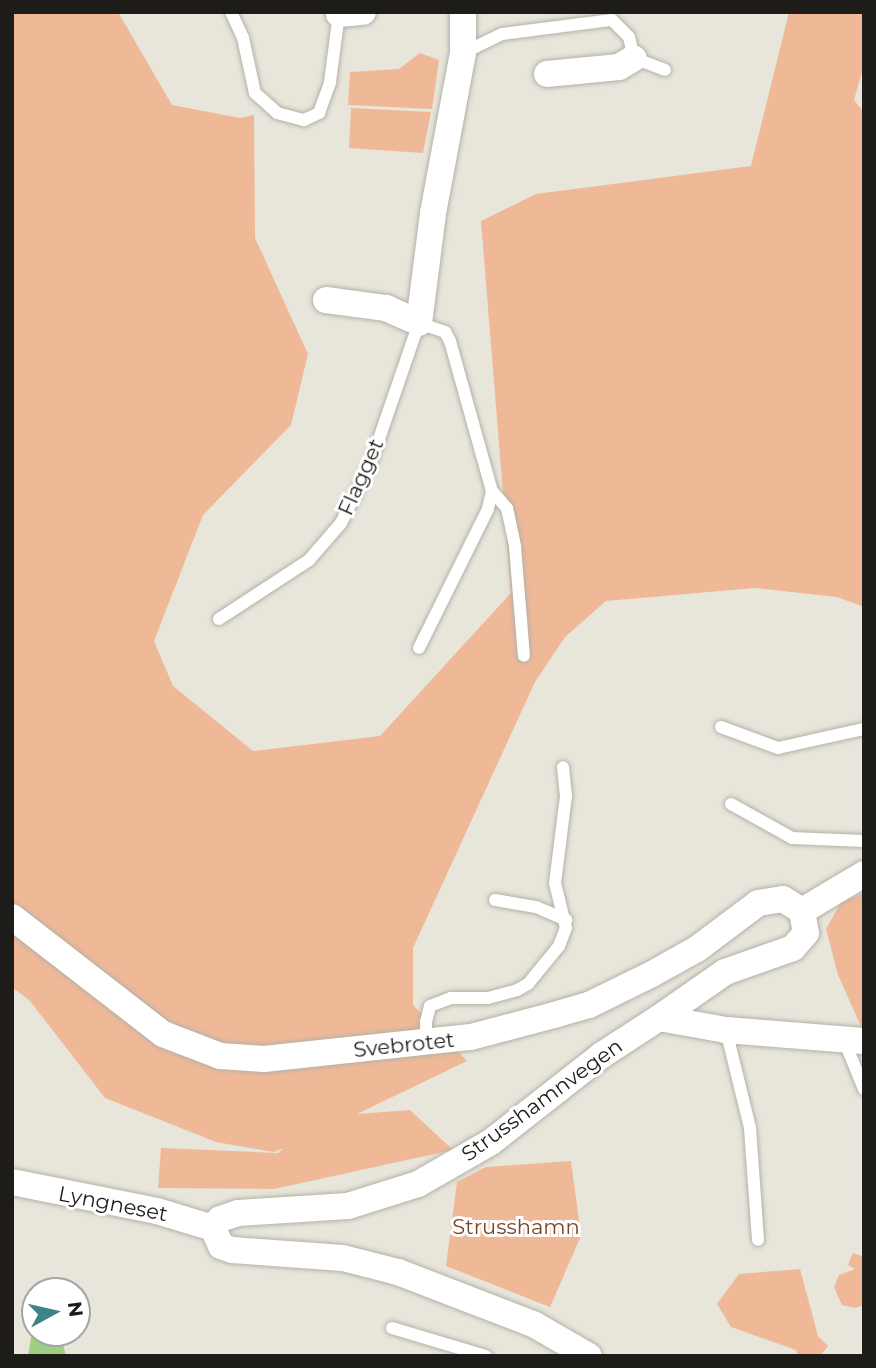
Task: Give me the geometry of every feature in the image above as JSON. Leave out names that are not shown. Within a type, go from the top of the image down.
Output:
[{"type":"street","name":"Flagget","points":[[419,323],[433,213],[463,52],[463,12]]},
{"type":"street","points":[[547,74],[619,67],[634,58]]},
{"type":"street","points":[[326,300],[386,308],[419,323]]},
{"type":"street","points":[[802,911],[864,874]]},
{"type":"street","name":"Svebrotet","points":[[12,916],[138,1018],[206,1053],[264,1059],[427,1043],[485,1034],[619,992],[697,949],[758,903],[783,899],[802,911]]},
{"type":"street","name":"Strusshamnvegen","points":[[213,1228],[220,1219],[238,1213],[348,1206],[418,1184],[491,1142],[602,1055],[725,972],[793,948],[806,933],[802,911]]},
{"type":"street","points":[[659,1018],[726,1030],[854,1040]]},
{"type":"street","name":"Lyngneset","points":[[12,1182],[157,1211],[213,1228]]},
{"type":"street","points":[[213,1228],[221,1246],[232,1250],[343,1258],[398,1272],[535,1325],[589,1356]]},
{"type":"lane","points":[[231,12],[243,38],[255,93],[276,113],[304,120],[319,113],[324,102],[344,13]]},
{"type":"lane","points":[[463,52],[502,34],[612,20],[629,37],[634,58],[665,70]]},
{"type":"lane","points":[[419,323],[444,332],[450,341],[492,491],[507,508],[516,547],[524,656]]},
{"type":"lane","name":"Flagget","points":[[219,619],[309,560],[341,523],[370,465],[419,323]]},
{"type":"lane","points":[[419,648],[488,509],[492,491]]},
{"type":"lane","points":[[721,727],[778,748],[864,729]]},
{"type":"lane","points":[[427,1043],[426,1021],[430,1006],[450,998],[497,996],[528,984],[559,946],[566,920],[555,883],[566,796],[563,767]]},
{"type":"lane","points":[[731,804],[792,838],[864,841]]},
{"type":"lane","points":[[495,900],[536,907],[566,920]]},
{"type":"lane","points":[[726,1030],[750,1128],[758,1240]]},
{"type":"lane","points":[[854,1040],[864,1089]]},
{"type":"lane","points":[[392,1328],[486,1356]]},
{"type":"green space","points":[[12,12],[118,12],[172,105],[240,118],[254,115],[255,238],[308,354],[291,425],[203,515],[154,641],[173,686],[253,751],[380,736],[511,593],[481,221],[536,194],[751,166],[789,12],[864,12],[864,65],[854,100],[864,112],[864,607],[837,597],[755,588],[606,601],[565,637],[535,682],[413,948],[413,1005],[467,1061],[357,1114],[410,1110],[453,1150],[274,1189],[158,1188],[161,1148],[278,1153],[284,1148],[274,1152],[216,1142],[105,1098],[30,1001],[12,987]]},
{"type":"green space","points":[[420,53],[439,60],[432,109],[348,105],[350,72],[399,69]]},
{"type":"green space","points":[[351,108],[431,112],[423,153],[349,148]]},
{"type":"green space","points":[[864,893],[864,1033],[838,975],[826,929],[841,902]]},
{"type":"green space","name":"Strusshamn","points":[[571,1161],[581,1236],[550,1307],[446,1266],[457,1182],[486,1167]]},
{"type":"green space","points":[[853,1253],[864,1257],[864,1305],[855,1308],[842,1305],[834,1287],[839,1275],[855,1269],[848,1265]]},
{"type":"green space","points":[[800,1269],[818,1336],[828,1346],[820,1356],[798,1356],[796,1350],[731,1327],[717,1304],[739,1274]]},
{"type":"shaded area","points":[[30,1347],[64,1347],[66,1356],[28,1356]]}]
